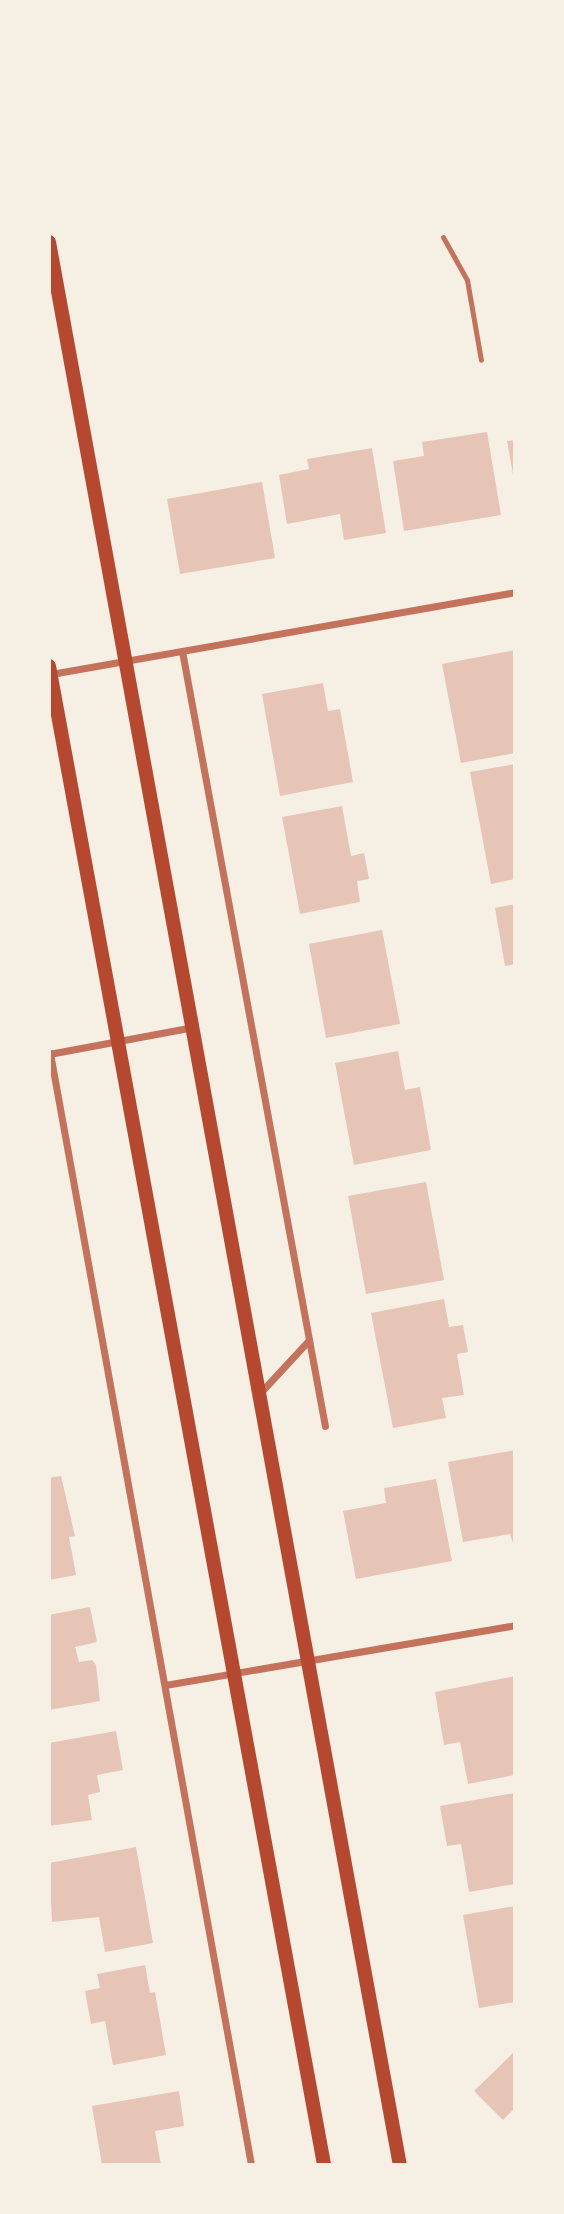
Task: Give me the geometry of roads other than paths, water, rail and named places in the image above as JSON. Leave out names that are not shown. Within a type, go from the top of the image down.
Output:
[{"type":"main road","points":[[49,242],[400,2165]]},
{"type":"main road","points":[[50,670],[324,2165]]},
{"type":"street","points":[[50,670],[126,661],[515,592]]},
{"type":"street","points":[[182,651],[325,1426]]},
{"type":"street","points":[[194,1027],[49,1053],[251,2165]]},
{"type":"street","points":[[260,1393],[309,1339]]},
{"type":"street","points":[[165,1685],[515,1625]]},
{"type":"lane","points":[[443,237],[467,280],[481,360]]}]
